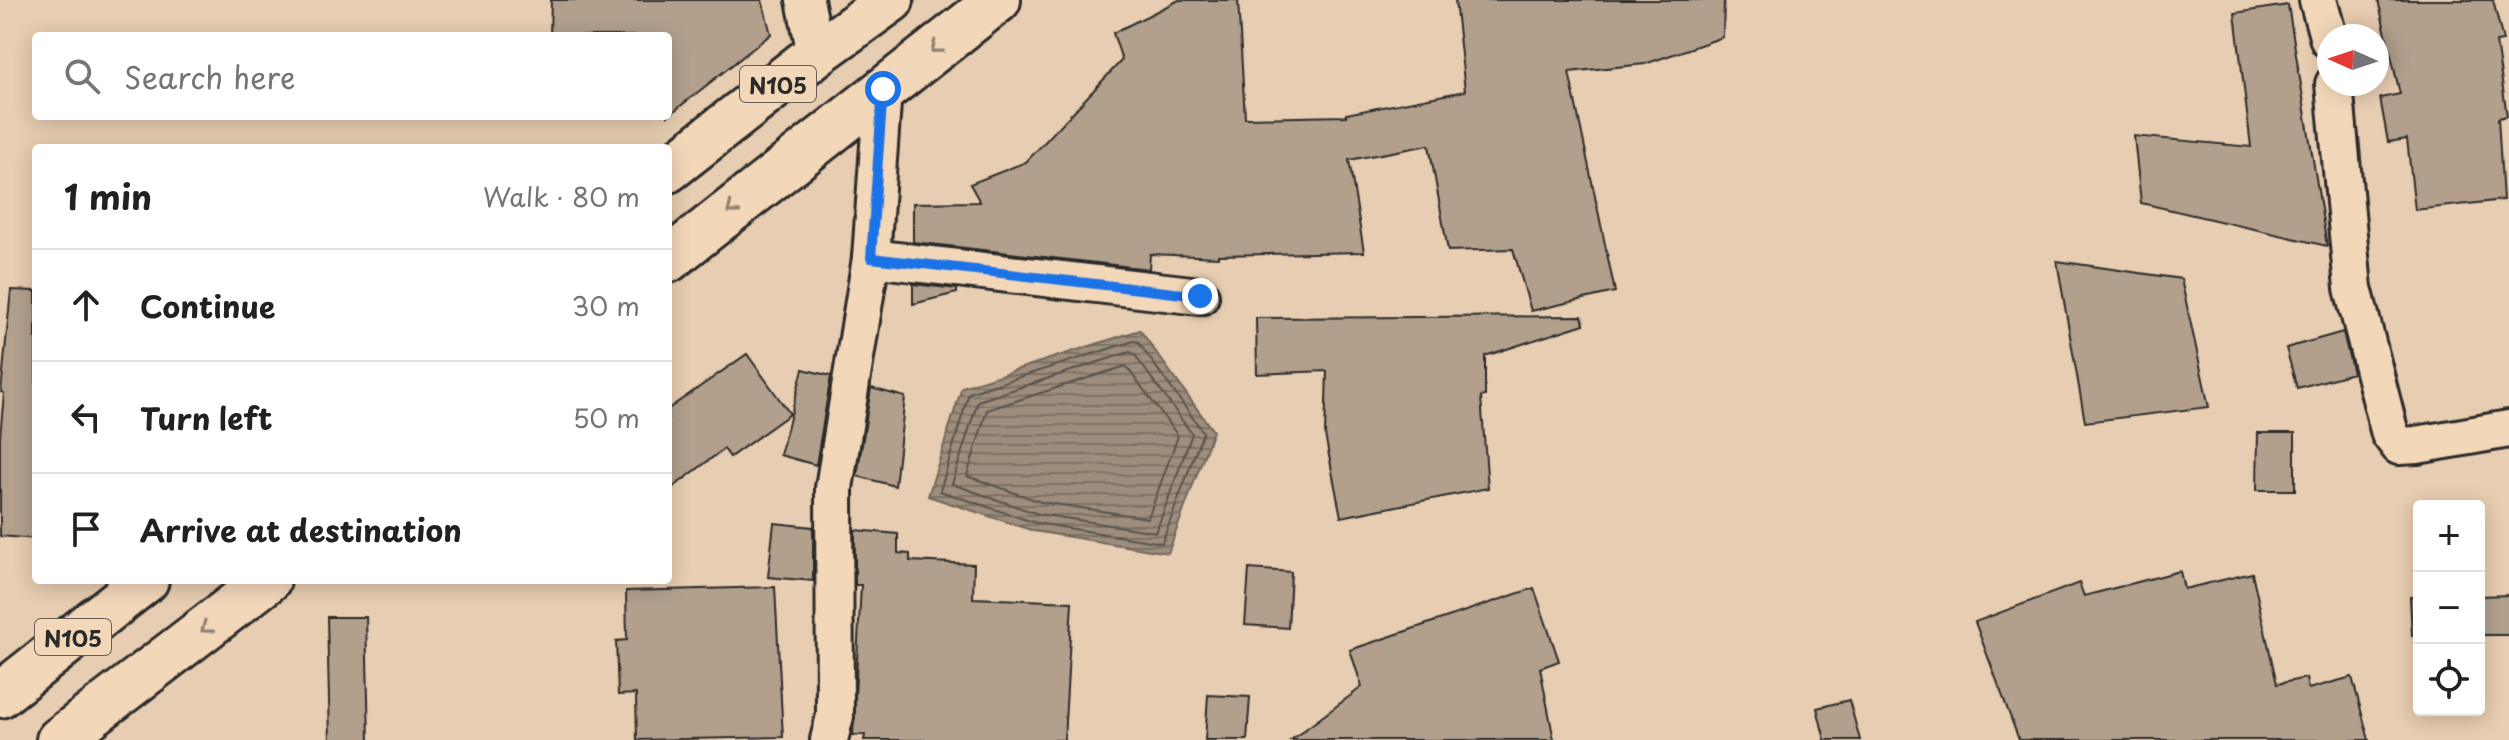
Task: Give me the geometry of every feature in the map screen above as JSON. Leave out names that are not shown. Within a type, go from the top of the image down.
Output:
[{"type":"highway","name":"N105","points":[[672,167],[816,54],[891,0]]},
{"type":"highway","points":[[672,257],[998,0]]},
{"type":"highway","name":"N105","points":[[0,695],[141,584]]},
{"type":"highway","points":[[59,740],[263,584]]},
{"type":"street","points":[[805,0],[816,54]]},
{"type":"street","points":[[2318,0],[2325,24]]},
{"type":"street","points":[[829,740],[835,716],[834,488],[871,258],[883,89]]},
{"type":"street","points":[[2335,96],[2353,288],[2390,434],[2399,446],[2509,429]]},
{"type":"street","points":[[871,258],[1200,296]]},
{"type":"water","points":[[1140,330],[1213,431],[1168,553],[1034,531],[928,496],[962,387]]},
{"type":"building","points":[[551,0],[762,0],[771,34],[672,113],[672,32],[550,32]]},
{"type":"building","points":[[1179,0],[1238,0],[1245,118],[1346,116],[1465,91],[1455,0],[1724,0],[1723,37],[1645,64],[1569,72],[1615,292],[1531,311],[1513,249],[1448,251],[1429,145],[1349,160],[1364,252],[1218,257],[1150,254],[1149,269],[913,242],[913,203],[980,202],[970,184],[1026,162],[1122,60],[1113,33]]},
{"type":"building","points":[[2378,0],[2493,0],[2503,41],[2496,42],[2507,116],[2498,118],[2503,200],[2415,210],[2407,139],[2388,142],[2380,98],[2400,94],[2389,47],[2389,24],[2384,24]]},
{"type":"building","points":[[2288,5],[2327,246],[2141,203],[2134,136],[2251,147],[2235,13]]},
{"type":"building","points":[[2057,261],[2181,279],[2209,407],[2085,422]]},
{"type":"building","points":[[913,284],[957,289],[957,293],[913,304]]},
{"type":"building","points":[[11,290],[32,291],[32,539],[0,536],[0,437],[4,393],[1,392]]},
{"type":"building","points":[[1582,316],[1584,324],[1485,356],[1485,396],[1481,397],[1488,488],[1341,517],[1325,435],[1327,371],[1257,374],[1256,318]]},
{"type":"building","points":[[2343,332],[2353,373],[2297,388],[2286,348]]},
{"type":"building","points":[[747,354],[790,414],[730,457],[724,449],[672,488],[672,406]]},
{"type":"building","points":[[803,369],[831,376],[816,465],[780,455]]},
{"type":"building","points":[[871,388],[905,397],[895,486],[857,476]]},
{"type":"building","points":[[2258,433],[2295,433],[2295,490],[2257,490]]},
{"type":"building","points":[[774,523],[813,527],[813,581],[768,577]]},
{"type":"building","points":[[855,530],[898,534],[898,553],[910,554],[910,561],[974,564],[973,598],[1072,602],[1064,740],[864,740],[865,735],[853,735],[861,585],[855,585]]},
{"type":"building","points":[[1249,569],[1291,572],[1288,628],[1245,625]]},
{"type":"building","points":[[2180,571],[2184,589],[2252,573],[2277,684],[2306,678],[2308,689],[2352,677],[2369,740],[2019,740],[1975,622],[2079,583],[2084,596]]},
{"type":"building","points":[[775,587],[783,737],[637,740],[636,694],[618,695],[616,641],[627,640],[626,591]]},
{"type":"building","points":[[1534,588],[1559,661],[1540,668],[1554,740],[1291,740],[1362,687],[1350,650]]},
{"type":"building","points":[[2509,595],[2509,635],[2485,635],[2485,596]]},
{"type":"building","points":[[2410,597],[2413,597],[2412,635]]},
{"type":"building","points":[[327,617],[366,617],[369,740],[330,740]]},
{"type":"building","points":[[1208,695],[1250,697],[1247,740],[1205,740]]},
{"type":"building","points":[[1849,700],[1860,740],[1825,740],[1817,708]]},
{"type":"route","points":[[883,89],[871,258],[1200,296]]}]
